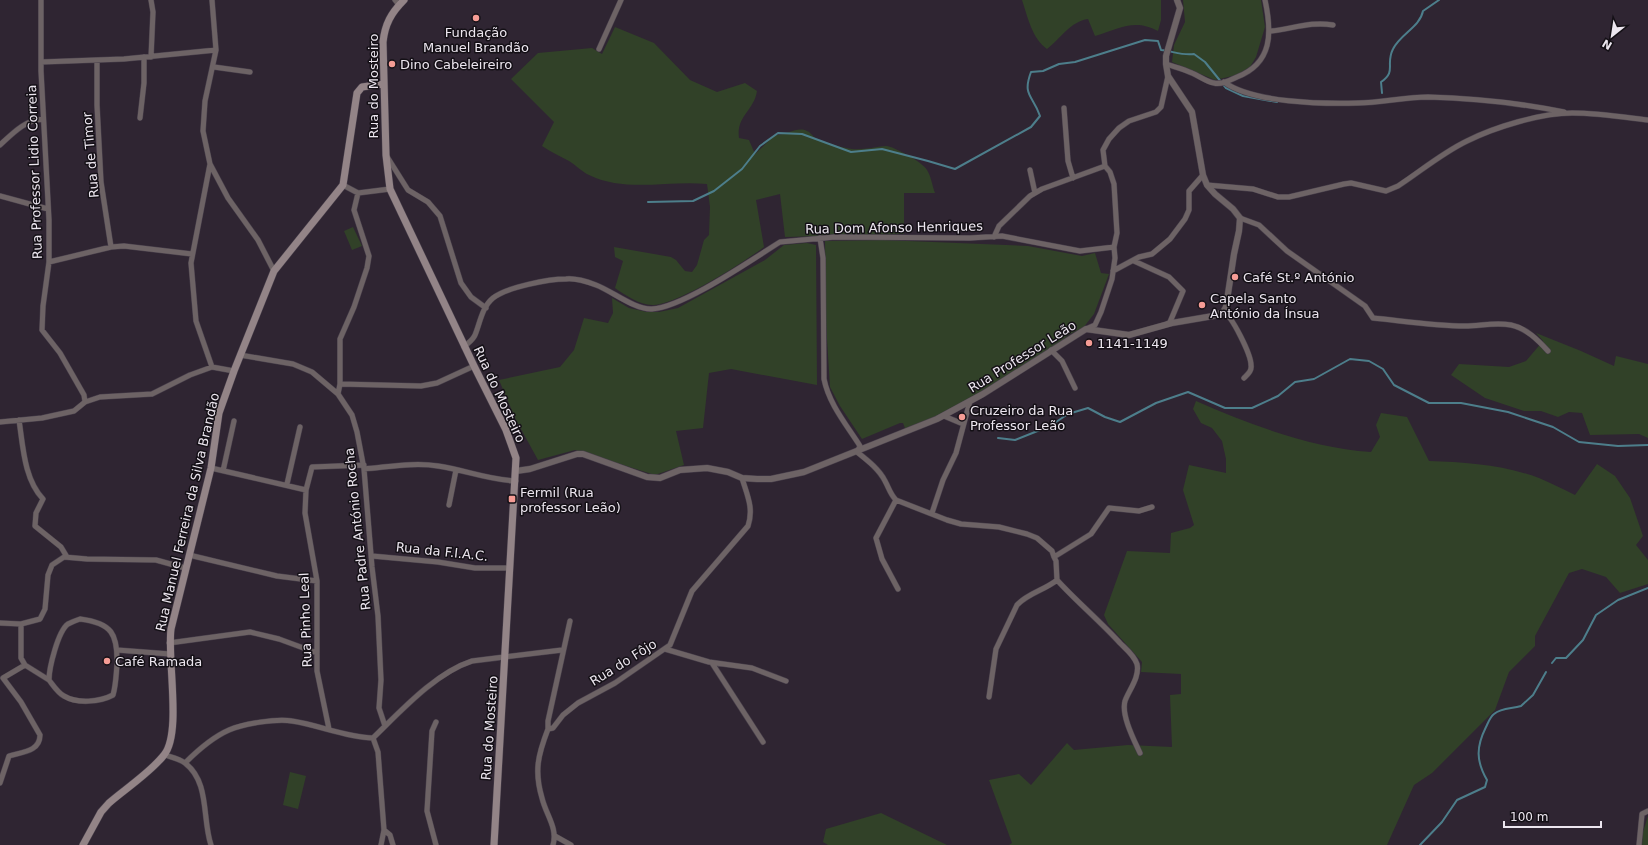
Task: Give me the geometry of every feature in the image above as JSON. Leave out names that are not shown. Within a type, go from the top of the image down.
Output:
[{"type":"main road","name":"Rua do Mosteiro","points":[[399,2],[385,27],[383,42],[386,155],[390,188],[464,347],[513,445],[516,458],[516,482],[494,845]]},
{"type":"main road","points":[[343,186],[353,123],[355,97],[362,87],[383,84]]},
{"type":"main road","name":"Rua Manuel Ferreira da Silva Brandão","points":[[83,845],[101,812],[109,803],[165,754],[172,737],[173,680],[169,643],[185,568],[211,468],[219,413],[240,355],[274,271],[343,186]]},
{"type":"street","name":"Rua Professor Lidio Correia","points":[[41,0],[41,62],[49,262],[43,306],[42,330],[60,353],[84,395],[85,402]]},
{"type":"street","points":[[151,0],[153,12],[151,57]]},
{"type":"street","points":[[212,0],[216,50],[214,67],[205,101],[202,130],[210,164],[228,198],[258,240],[274,271]]},
{"type":"street","points":[[599,49],[621,0]]},
{"type":"street","points":[[1086,329],[1095,325],[1106,297],[1115,258],[1114,246],[1117,234],[1115,194],[1110,172],[1105,166],[1103,150],[1109,139],[1119,128],[1129,121],[1156,112],[1161,107],[1168,76],[1166,56],[1180,8],[1177,0]]},
{"type":"street","points":[[1166,64],[1188,71],[1213,83],[1221,83],[1248,72],[1259,63],[1271,31],[1265,0]]},
{"type":"street","points":[[1271,31],[1309,24],[1333,25]]},
{"type":"street","points":[[41,62],[151,57],[216,50]]},
{"type":"street","points":[[140,118],[144,83],[144,57]]},
{"type":"street","name":"Rua de Timor","points":[[97,60],[96,105],[101,182],[111,247]]},
{"type":"street","points":[[214,67],[250,72]]},
{"type":"street","points":[[1168,76],[1192,112],[1203,175],[1207,185],[1240,218],[1259,225],[1287,252],[1365,306],[1373,318],[1450,325],[1497,324],[1512,326],[1535,338],[1548,351]]},
{"type":"street","points":[[1221,83],[1248,94],[1281,99],[1358,103],[1425,97],[1465,99],[1510,103],[1570,113],[1648,120]]},
{"type":"street","points":[[1064,108],[1068,161],[1073,178]]},
{"type":"street","points":[[1207,185],[1253,189],[1278,197],[1289,197],[1351,183],[1386,191],[1398,186],[1467,141],[1495,130],[1528,120],[1570,113]]},
{"type":"street","points":[[0,145],[19,128],[32,120],[43,119]]},
{"type":"street","points":[[386,155],[408,190],[428,202],[440,216],[461,283],[471,297],[486,308]]},
{"type":"street","points":[[210,164],[192,254],[196,321],[205,351],[212,367]]},
{"type":"street","points":[[994,237],[999,226],[1010,213],[1035,193],[1105,166]]},
{"type":"street","points":[[1030,170],[1035,193]]},
{"type":"street","points":[[1113,271],[1139,257],[1152,254],[1170,239],[1179,229],[1189,210],[1189,192],[1203,175]]},
{"type":"street","points":[[343,186],[358,193],[390,188]]},
{"type":"street","points":[[338,394],[340,384],[340,339],[354,307],[368,268],[369,256],[354,210],[358,193]]},
{"type":"street","points":[[0,196],[48,209]]},
{"type":"street","points":[[1240,218],[1240,231],[1234,254],[1226,307],[1223,312],[1228,313],[1240,334],[1252,365],[1250,373],[1244,378]]},
{"type":"street","name":"Rua Dom Afonso Henriques","points":[[464,347],[474,337],[480,318],[494,298],[515,288],[540,282],[568,278],[595,285],[635,305],[650,310],[672,305],[725,276],[780,242],[820,238],[994,237],[1036,242],[1080,250],[1114,246]]},
{"type":"street","points":[[820,238],[823,258],[824,379],[827,392],[834,407],[860,446],[857,452],[870,462],[885,480],[890,494],[896,500],[961,524],[982,525],[1027,534],[1037,538],[1052,551],[1056,561],[1057,580],[1133,656],[1137,665],[1135,679],[1125,702],[1126,715],[1131,733],[1140,753]]},
{"type":"street","points":[[49,262],[111,247],[124,246],[192,254]]},
{"type":"street","points":[[1134,261],[1169,277],[1183,291],[1170,322],[1163,326]]},
{"type":"street","name":"Rua Professor Leão","points":[[516,471],[530,469],[577,454],[647,477],[660,478],[680,470],[707,468],[728,472],[742,478],[771,479],[804,472],[944,416],[1086,329],[1129,335],[1163,326],[1213,316],[1223,312]]},
{"type":"street","points":[[1051,350],[1062,361],[1075,388]]},
{"type":"street","name":"Rua Padre António Rocha","points":[[240,355],[293,364],[312,372],[338,394],[352,415],[364,467],[378,616],[381,680],[379,708],[385,726]]},
{"type":"street","points":[[340,384],[421,386],[437,383],[474,366]]},
{"type":"street","points":[[0,422],[42,418],[74,411],[85,402],[100,397],[152,394],[190,375],[212,367],[234,371]]},
{"type":"street","points":[[932,513],[943,480],[956,453],[970,401]]},
{"type":"street","points":[[944,416],[963,424]]},
{"type":"street","points":[[19,420],[30,478],[36,491],[43,499],[36,513],[35,526],[61,547],[67,557]]},
{"type":"street","points":[[223,470],[234,421]]},
{"type":"street","points":[[287,484],[300,427]]},
{"type":"street","points":[[364,467],[418,464],[456,470],[497,480],[516,482]]},
{"type":"street","name":"Rua Pinho Leal","points":[[329,729],[317,671],[317,581],[305,513],[306,490],[312,467],[364,467]]},
{"type":"street","points":[[211,468],[287,484],[306,490]]},
{"type":"street","points":[[449,505],[456,470]]},
{"type":"street","name":"Rua do Fôjo","points":[[555,836],[542,799],[538,777],[537,761],[548,729],[553,728],[563,715],[578,703],[615,683],[665,650],[670,645],[692,591],[748,526],[752,515],[751,505],[742,478]]},
{"type":"street","points":[[896,500],[876,538],[882,559],[898,589]]},
{"type":"street","points":[[1054,557],[1091,534],[1109,508],[1140,511],[1152,507]]},
{"type":"street","points":[[189,555],[277,576],[317,581]]},
{"type":"street","name":"Rua da F.I.A.C.","points":[[372,556],[438,562],[474,568],[510,568]]},
{"type":"street","points":[[0,623],[21,624],[40,619],[45,609],[48,575],[52,566],[57,561],[67,557],[87,559],[156,560],[185,568]]},
{"type":"street","points":[[989,697],[996,649],[1018,605],[1023,599],[1042,591],[1057,580]]},
{"type":"street","points":[[21,624],[21,658],[24,665],[49,680],[63,696],[73,700],[105,700],[113,695],[116,687],[117,650],[116,642],[111,631],[96,621],[80,619],[67,624],[49,666],[49,680]]},
{"type":"street","points":[[548,729],[548,721],[562,650],[570,621]]},
{"type":"street","points":[[169,643],[250,632],[279,639],[317,653]]},
{"type":"street","points":[[117,650],[170,654]]},
{"type":"street","points":[[185,763],[200,749],[229,730],[264,722],[290,720],[358,737],[373,738],[442,676],[462,664],[472,661],[562,650]]},
{"type":"street","points":[[665,650],[712,663],[752,668],[786,681]]},
{"type":"street","points":[[712,663],[763,742]]},
{"type":"street","points":[[0,783],[9,756],[35,749],[40,741],[40,736],[20,702],[3,678],[24,665]]},
{"type":"street","points":[[436,722],[432,731],[428,811],[436,845]]},
{"type":"street","points":[[373,738],[378,752],[384,830],[381,845]]},
{"type":"street","points":[[165,754],[185,763],[193,771],[201,786],[211,845]]},
{"type":"street","points":[[1639,845],[1642,814],[1648,811]]},
{"type":"street","points":[[384,830],[390,835],[393,845]]},
{"type":"street","points":[[553,845],[555,836],[571,845]]},
{"type":"green space","points":[[1022,0],[1161,0],[1161,20],[1158,31],[1141,25],[1134,25],[1126,26],[1095,36],[1088,19],[1082,20],[1071,27],[1047,49],[1034,33]]},
{"type":"green space","points":[[1183,0],[1261,0],[1265,27],[1256,57],[1250,67],[1237,75],[1215,80],[1172,62],[1174,45],[1185,22]]},
{"type":"green space","points":[[615,27],[654,43],[690,80],[717,92],[745,83],[757,91],[752,104],[740,124],[739,130],[739,138],[749,140],[755,154],[775,135],[795,130],[808,131],[814,137],[823,141],[852,149],[886,146],[908,155],[925,167],[930,175],[935,193],[904,193],[904,234],[785,237],[780,194],[756,200],[764,247],[710,282],[678,298],[654,305],[644,304],[633,300],[615,288],[623,261],[615,257],[614,247],[671,257],[676,260],[685,271],[692,272],[697,265],[704,240],[709,235],[710,207],[707,184],[632,185],[603,180],[586,174],[569,161],[542,146],[554,122],[511,79],[538,53],[592,48],[602,54]]},
{"type":"green space","points":[[353,227],[362,246],[352,250],[344,231]]},
{"type":"green space","points":[[884,240],[1028,246],[1082,256],[1095,253],[1101,273],[1109,274],[1094,314],[1083,328],[1070,334],[1042,356],[979,396],[906,431],[903,423],[900,423],[862,439],[840,406],[830,387],[826,323],[825,241]]},
{"type":"green space","points":[[807,243],[816,245],[817,385],[731,369],[709,373],[703,428],[676,431],[684,465],[655,475],[575,450],[538,460],[516,420],[499,380],[560,367],[574,350],[584,318],[608,323],[613,313],[612,298],[629,308],[647,312],[659,312],[678,308],[765,260],[784,245]]},
{"type":"green space","points":[[1536,333],[1614,366],[1616,356],[1648,364],[1648,438],[1639,434],[1590,435],[1582,413],[1569,412],[1558,417],[1541,411],[1524,411],[1485,398],[1451,375],[1459,364],[1509,367],[1526,361],[1543,341]]},
{"type":"green space","points":[[1196,401],[1238,419],[1282,434],[1326,446],[1371,452],[1380,437],[1376,425],[1381,413],[1407,417],[1429,461],[1471,463],[1512,470],[1539,478],[1575,495],[1597,464],[1615,476],[1630,498],[1643,536],[1636,545],[1648,560],[1648,584],[1620,593],[1606,577],[1582,569],[1569,573],[1535,636],[1535,646],[1509,672],[1495,710],[1432,773],[1414,785],[1387,845],[1009,845],[1012,843],[989,780],[1019,774],[1031,785],[1067,743],[1074,750],[1128,745],[1172,747],[1170,695],[1181,694],[1181,674],[1141,672],[1142,662],[1108,624],[1104,615],[1127,551],[1170,553],[1171,533],[1190,528],[1194,525],[1183,490],[1189,465],[1226,473],[1226,459],[1222,441],[1212,428],[1201,423],[1193,409]]},
{"type":"green space","points":[[290,772],[306,776],[298,809],[283,805]]},
{"type":"green space","points":[[881,813],[947,845],[828,845],[823,842],[826,829]]},
{"type":"green space","points":[[1648,816],[1648,845],[1642,845],[1643,832]]},
{"type":"waterway","points":[[1382,93],[1381,82],[1386,78],[1390,71],[1390,59],[1396,44],[1418,22],[1423,11],[1439,0]]},
{"type":"waterway","points":[[648,202],[693,201],[714,191],[742,169],[760,146],[778,133],[802,134],[851,152],[882,149],[955,169],[1031,127],[1040,116],[1028,91],[1031,72],[1043,71],[1059,64],[1075,62],[1145,40],[1158,41],[1161,50],[1182,54],[1194,54],[1205,62],[1226,88],[1243,96],[1277,102]]},
{"type":"waterway","points":[[998,438],[1015,440],[1050,426],[1068,414],[1088,408],[1105,417],[1120,422],[1156,403],[1188,392],[1225,408],[1252,408],[1278,396],[1295,382],[1314,379],[1350,359],[1369,361],[1383,369],[1394,385],[1429,403],[1461,403],[1508,412],[1553,427],[1579,442],[1618,446],[1648,445]]},
{"type":"waterway","points":[[1552,663],[1556,658],[1566,658],[1583,640],[1596,615],[1618,600],[1648,588]]},
{"type":"waterway","points":[[1420,845],[1442,822],[1457,800],[1485,787],[1487,780],[1479,760],[1479,748],[1480,741],[1489,720],[1500,710],[1521,706],[1533,695],[1546,672]]},
{"type":"place","name":"Fundação Manuel Brandão","points":[[476,18]]},
{"type":"place","name":"Dino Cabeleireiro","points":[[392,64]]},
{"type":"place","name":"Café St.º António","points":[[1235,277]]},
{"type":"place","name":"Capela Santo António da Ínsua","points":[[1202,305]]},
{"type":"place","name":"1141-1149","points":[[1089,343]]},
{"type":"place","name":"Cruzeiro da Rua Professor Leão","points":[[962,417]]},
{"type":"place","name":"Fermil (Rua professor Leão)","points":[[512,499]]},
{"type":"place","name":"Café Ramada","points":[[107,661]]}]
